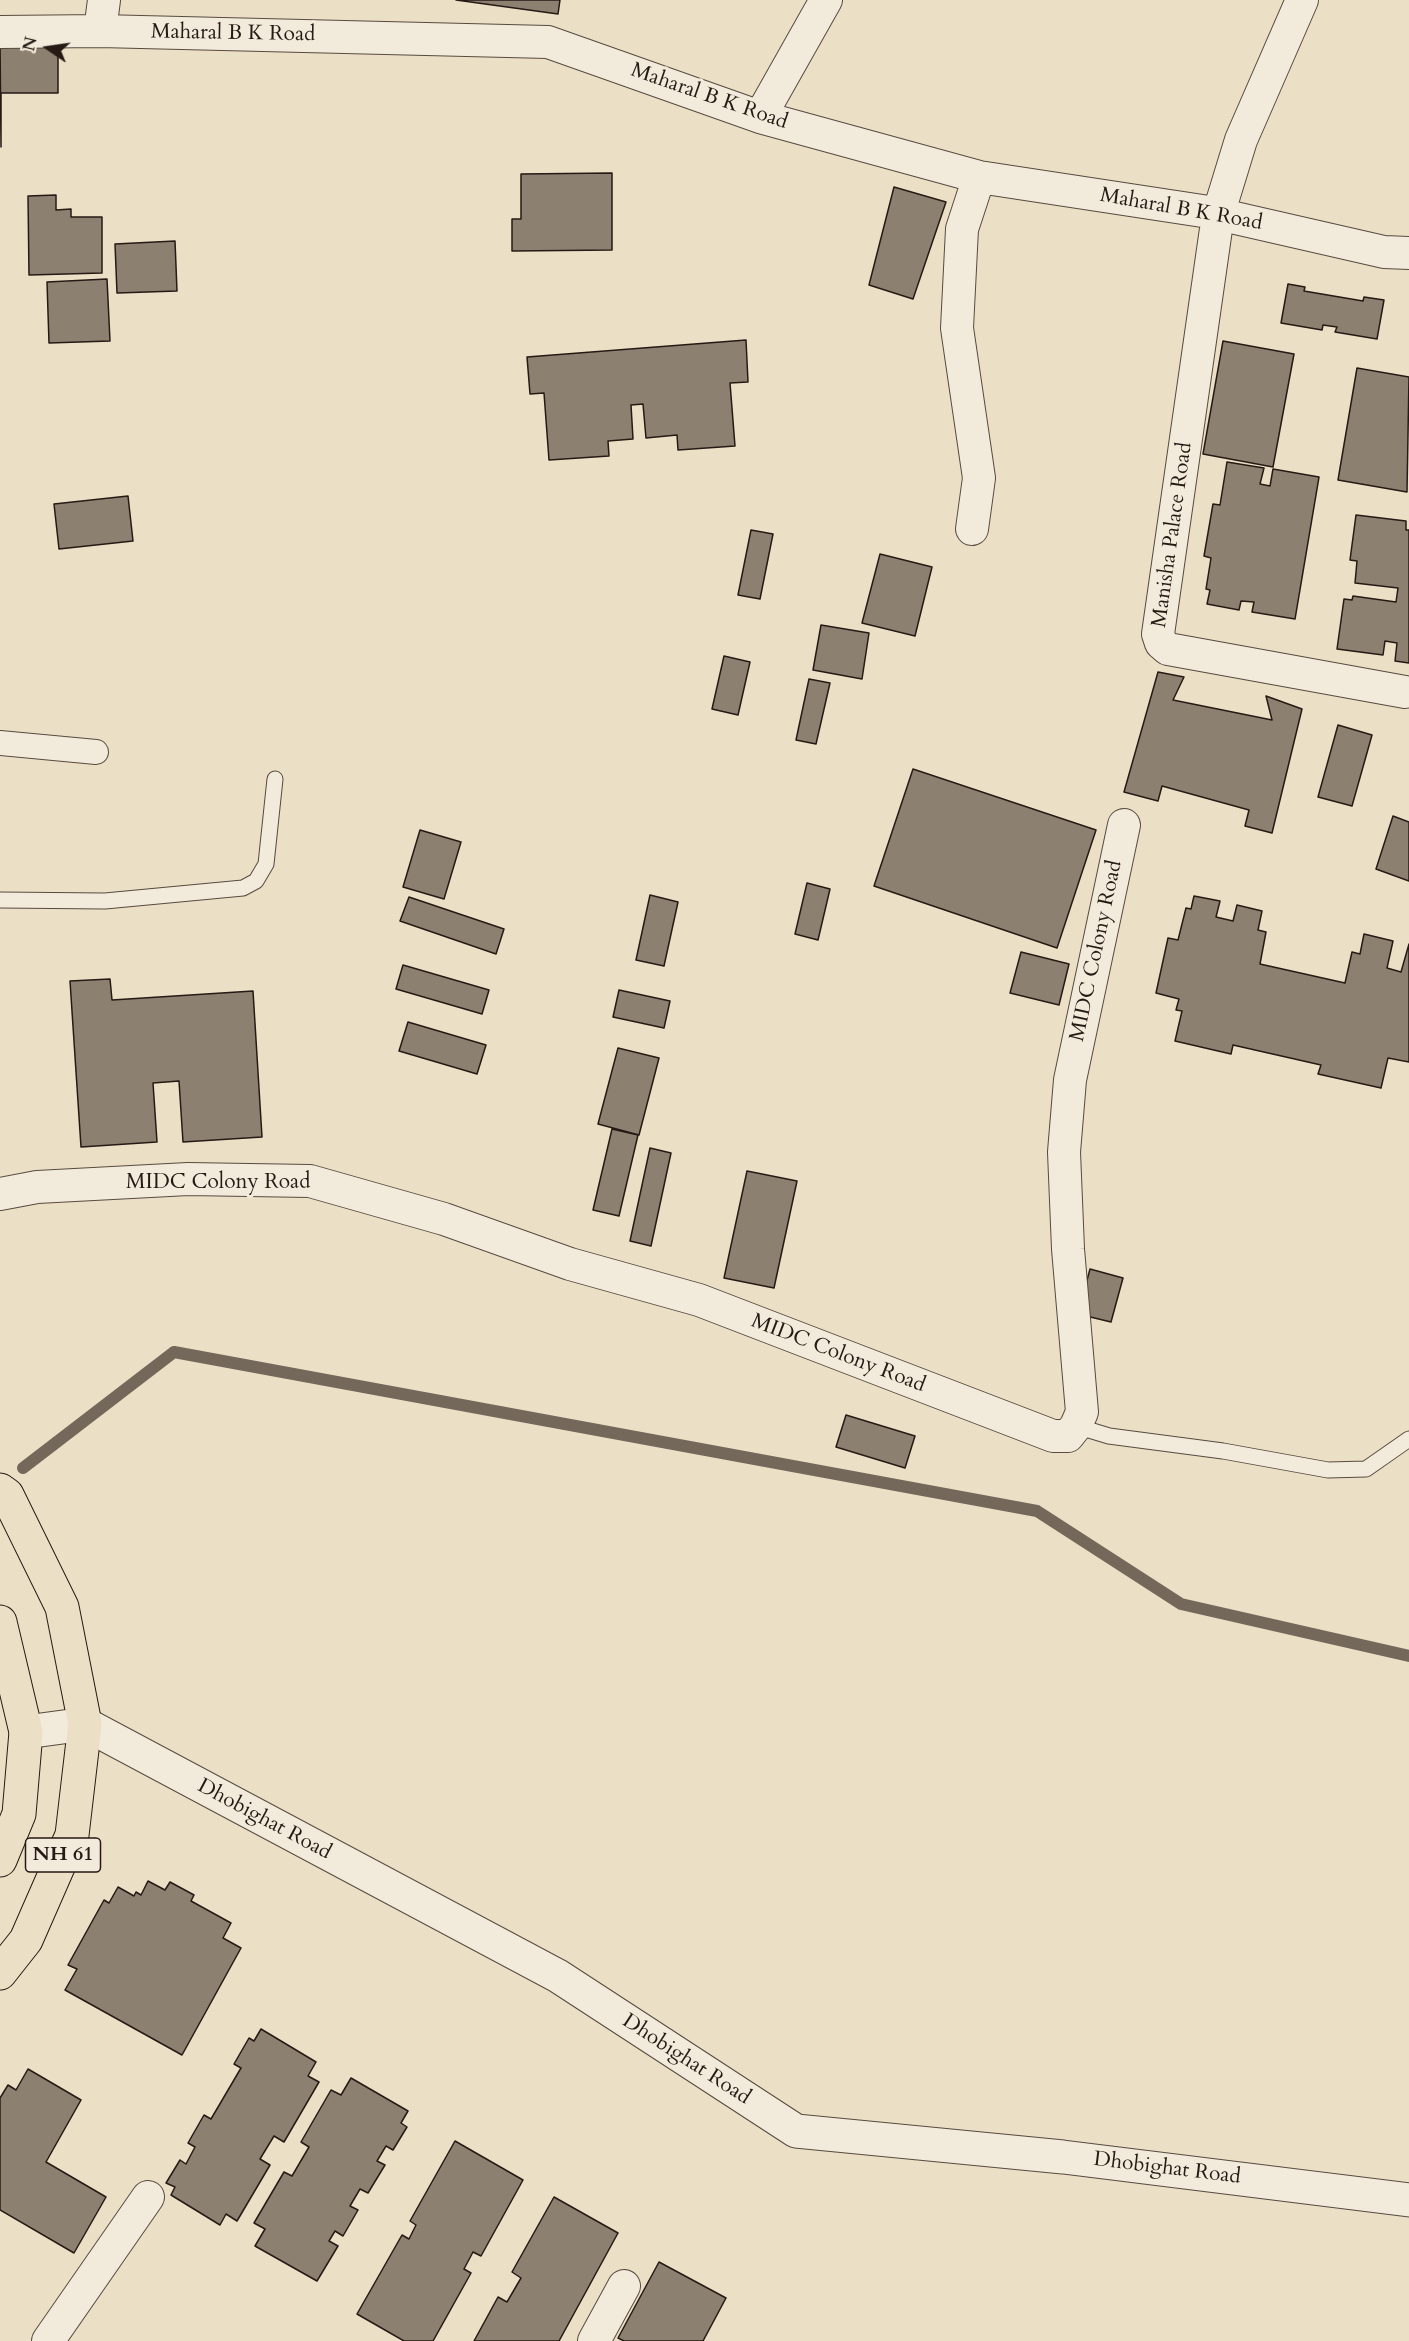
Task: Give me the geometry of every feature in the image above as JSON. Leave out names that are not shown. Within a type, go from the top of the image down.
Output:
[{"type":"highway","name":"NH 61","points":[[0,1490],[7,1495],[62,1607],[85,1724],[72,1835],[26,1940],[0,1973]]},
{"type":"highway","name":"NH 61","points":[[0,1622],[26,1732],[19,1814],[0,1860]]},
{"type":"street","points":[[100,31],[104,0]]},
{"type":"street","points":[[760,117],[826,0]]},
{"type":"street","points":[[1218,215],[1241,140],[1302,0]]},
{"type":"street","name":"Maharal B K Road","points":[[0,32],[100,31],[548,42],[760,117],[979,177],[1218,215],[1384,252],[1409,253]]},
{"type":"street","points":[[972,529],[979,478],[957,328],[962,229],[979,177]]},
{"type":"street","name":"Manisha Palace Road","points":[[1218,215],[1158,634],[1161,643],[1168,649],[1405,692]]},
{"type":"street","points":[[0,743],[96,752]]},
{"type":"street","name":"MIDC Colony Road","points":[[0,1194],[37,1187],[188,1179],[310,1181],[444,1219],[570,1264],[699,1300],[1053,1436],[1068,1436],[1076,1426],[1082,1412],[1082,1396],[1068,1249],[1065,1123],[1070,1080],[1124,825]]},
{"type":"street","points":[[26,1732],[85,1724]]},
{"type":"street","name":"Dhobighat Road","points":[[85,1724],[558,1976],[796,2132],[1063,2157],[1409,2200]]},
{"type":"street","points":[[49,2341],[148,2197]]},
{"type":"street","points":[[594,2341],[624,2286]]},
{"type":"lane","points":[[0,900],[105,901],[243,888],[256,881],[266,864],[275,779]]},
{"type":"lane","points":[[1076,1426],[1110,1436],[1223,1450],[1328,1470],[1365,1469],[1409,1439]]},
{"type":"building","points":[[456,0],[560,0],[558,14]]},
{"type":"building","points":[[0,39],[58,39],[58,93],[1,93],[1,147]]},
{"type":"building","points":[[612,173],[612,250],[512,251],[512,219],[521,219],[521,174]]},
{"type":"building","points":[[894,187],[946,202],[913,299],[869,285]]},
{"type":"building","points":[[56,195],[56,210],[71,209],[71,217],[102,217],[102,273],[29,275],[28,196]]},
{"type":"building","points":[[175,241],[177,291],[117,293],[115,244]]},
{"type":"building","points":[[107,279],[110,341],[49,343],[47,282]]},
{"type":"building","points":[[1288,284],[1305,287],[1304,291],[1363,301],[1364,297],[1384,300],[1377,339],[1335,332],[1337,327],[1323,325],[1322,330],[1281,323]]},
{"type":"building","points":[[746,340],[748,382],[730,383],[735,446],[678,450],[677,435],[646,438],[643,404],[631,405],[633,439],[608,441],[609,456],[549,460],[544,393],[530,394],[527,357]]},
{"type":"building","points":[[1223,341],[1294,354],[1273,467],[1203,454]]},
{"type":"building","points":[[1357,368],[1409,377],[1407,492],[1338,480]]},
{"type":"building","points":[[1227,462],[1264,468],[1260,484],[1270,486],[1273,469],[1319,477],[1295,619],[1252,612],[1254,602],[1241,601],[1239,610],[1207,604],[1210,590],[1206,589],[1211,558],[1204,556],[1213,504],[1220,505]]},
{"type":"building","points":[[128,496],[133,541],[59,549],[54,504]]},
{"type":"building","points":[[1356,515],[1406,521],[1406,530],[1409,530],[1409,663],[1395,661],[1397,643],[1385,641],[1383,655],[1337,649],[1344,599],[1352,600],[1353,596],[1396,602],[1398,588],[1355,583],[1357,561],[1350,560]]},
{"type":"building","points":[[751,530],[773,534],[760,599],[738,595]]},
{"type":"building","points":[[880,554],[932,567],[915,636],[862,623]]},
{"type":"building","points":[[821,625],[869,633],[862,679],[813,670]]},
{"type":"building","points":[[724,656],[750,662],[738,715],[712,709]]},
{"type":"building","points":[[1158,672],[1184,677],[1173,700],[1272,720],[1266,696],[1302,709],[1272,833],[1245,826],[1249,810],[1162,786],[1158,801],[1124,792]]},
{"type":"building","points":[[809,679],[830,683],[816,744],[796,740]]},
{"type":"building","points":[[1338,725],[1372,735],[1352,806],[1318,797]]},
{"type":"building","points":[[913,769],[1096,830],[1057,948],[874,886]]},
{"type":"building","points":[[1393,816],[1409,822],[1409,881],[1376,869]]},
{"type":"building","points":[[420,830],[461,842],[444,899],[403,887]]},
{"type":"building","points":[[807,883],[830,889],[818,940],[795,934]]},
{"type":"building","points":[[650,895],[678,902],[664,966],[636,960]]},
{"type":"building","points":[[1194,896],[1220,901],[1216,917],[1233,921],[1237,905],[1262,911],[1258,930],[1266,932],[1260,964],[1345,983],[1352,952],[1360,954],[1364,934],[1393,941],[1387,968],[1401,972],[1409,944],[1409,1062],[1388,1058],[1381,1088],[1318,1074],[1321,1065],[1233,1045],[1231,1054],[1175,1041],[1182,1011],[1176,1010],[1179,999],[1156,993],[1168,938],[1178,940],[1186,908],[1191,909]]},
{"type":"building","points":[[409,897],[504,929],[496,954],[400,921]]},
{"type":"building","points":[[1021,952],[1069,964],[1059,1005],[1010,993]]},
{"type":"building","points":[[403,965],[489,990],[482,1014],[396,989]]},
{"type":"building","points":[[110,979],[112,1000],[253,991],[262,1137],[183,1142],[179,1081],[153,1083],[157,1142],[81,1147],[70,981]]},
{"type":"building","points":[[619,990],[670,1001],[664,1028],[613,1017]]},
{"type":"building","points":[[408,1022],[486,1045],[477,1074],[399,1051]]},
{"type":"building","points":[[618,1048],[659,1058],[639,1135],[598,1124]]},
{"type":"building","points":[[612,1129],[638,1135],[619,1216],[593,1210]]},
{"type":"building","points":[[650,1148],[671,1153],[651,1246],[630,1241]]},
{"type":"building","points":[[747,1171],[797,1181],[774,1288],[724,1278]]},
{"type":"building","points":[[1090,1269],[1123,1278],[1111,1322],[1078,1314]]},
{"type":"building","points":[[846,1415],[915,1436],[905,1468],[836,1447]]},
{"type":"building","points":[[148,1881],[165,1890],[170,1882],[194,1895],[191,1901],[231,1923],[223,1938],[241,1948],[182,2055],[65,1990],[77,1969],[68,1965],[104,1900],[109,1903],[118,1887],[134,1896],[136,1892],[141,1895]]},
{"type":"building","points":[[261,2029],[316,2062],[308,2076],[319,2082],[284,2142],[274,2136],[260,2159],[270,2165],[237,2221],[226,2214],[220,2225],[171,2195],[175,2187],[166,2183],[180,2160],[186,2164],[195,2147],[188,2143],[204,2115],[211,2119],[241,2068],[234,2064],[249,2038],[254,2041]]},
{"type":"building","points":[[28,2069],[81,2100],[46,2162],[106,2197],[74,2253],[0,2210],[0,2098],[8,2085],[16,2090]]},
{"type":"building","points":[[351,2078],[408,2111],[401,2123],[407,2127],[393,2150],[386,2146],[377,2161],[385,2165],[368,2193],[360,2189],[350,2206],[358,2210],[343,2236],[335,2231],[329,2241],[338,2246],[317,2281],[255,2246],[265,2229],[254,2223],[284,2172],[292,2176],[309,2147],[301,2142],[331,2090],[341,2095]]},
{"type":"building","points":[[455,2141],[523,2180],[481,2256],[473,2252],[464,2269],[471,2273],[433,2341],[404,2341],[357,2314],[402,2235],[409,2239],[416,2225],[410,2221]]},
{"type":"building","points":[[554,2197],[618,2233],[559,2341],[474,2341],[498,2297],[507,2302],[521,2278],[512,2272]]},
{"type":"building","points":[[659,2262],[726,2298],[703,2341],[624,2341],[618,2338]]},
{"type":"waterway","points":[[23,1468],[174,1352],[1037,1511],[1181,1604],[1409,1656]]}]
